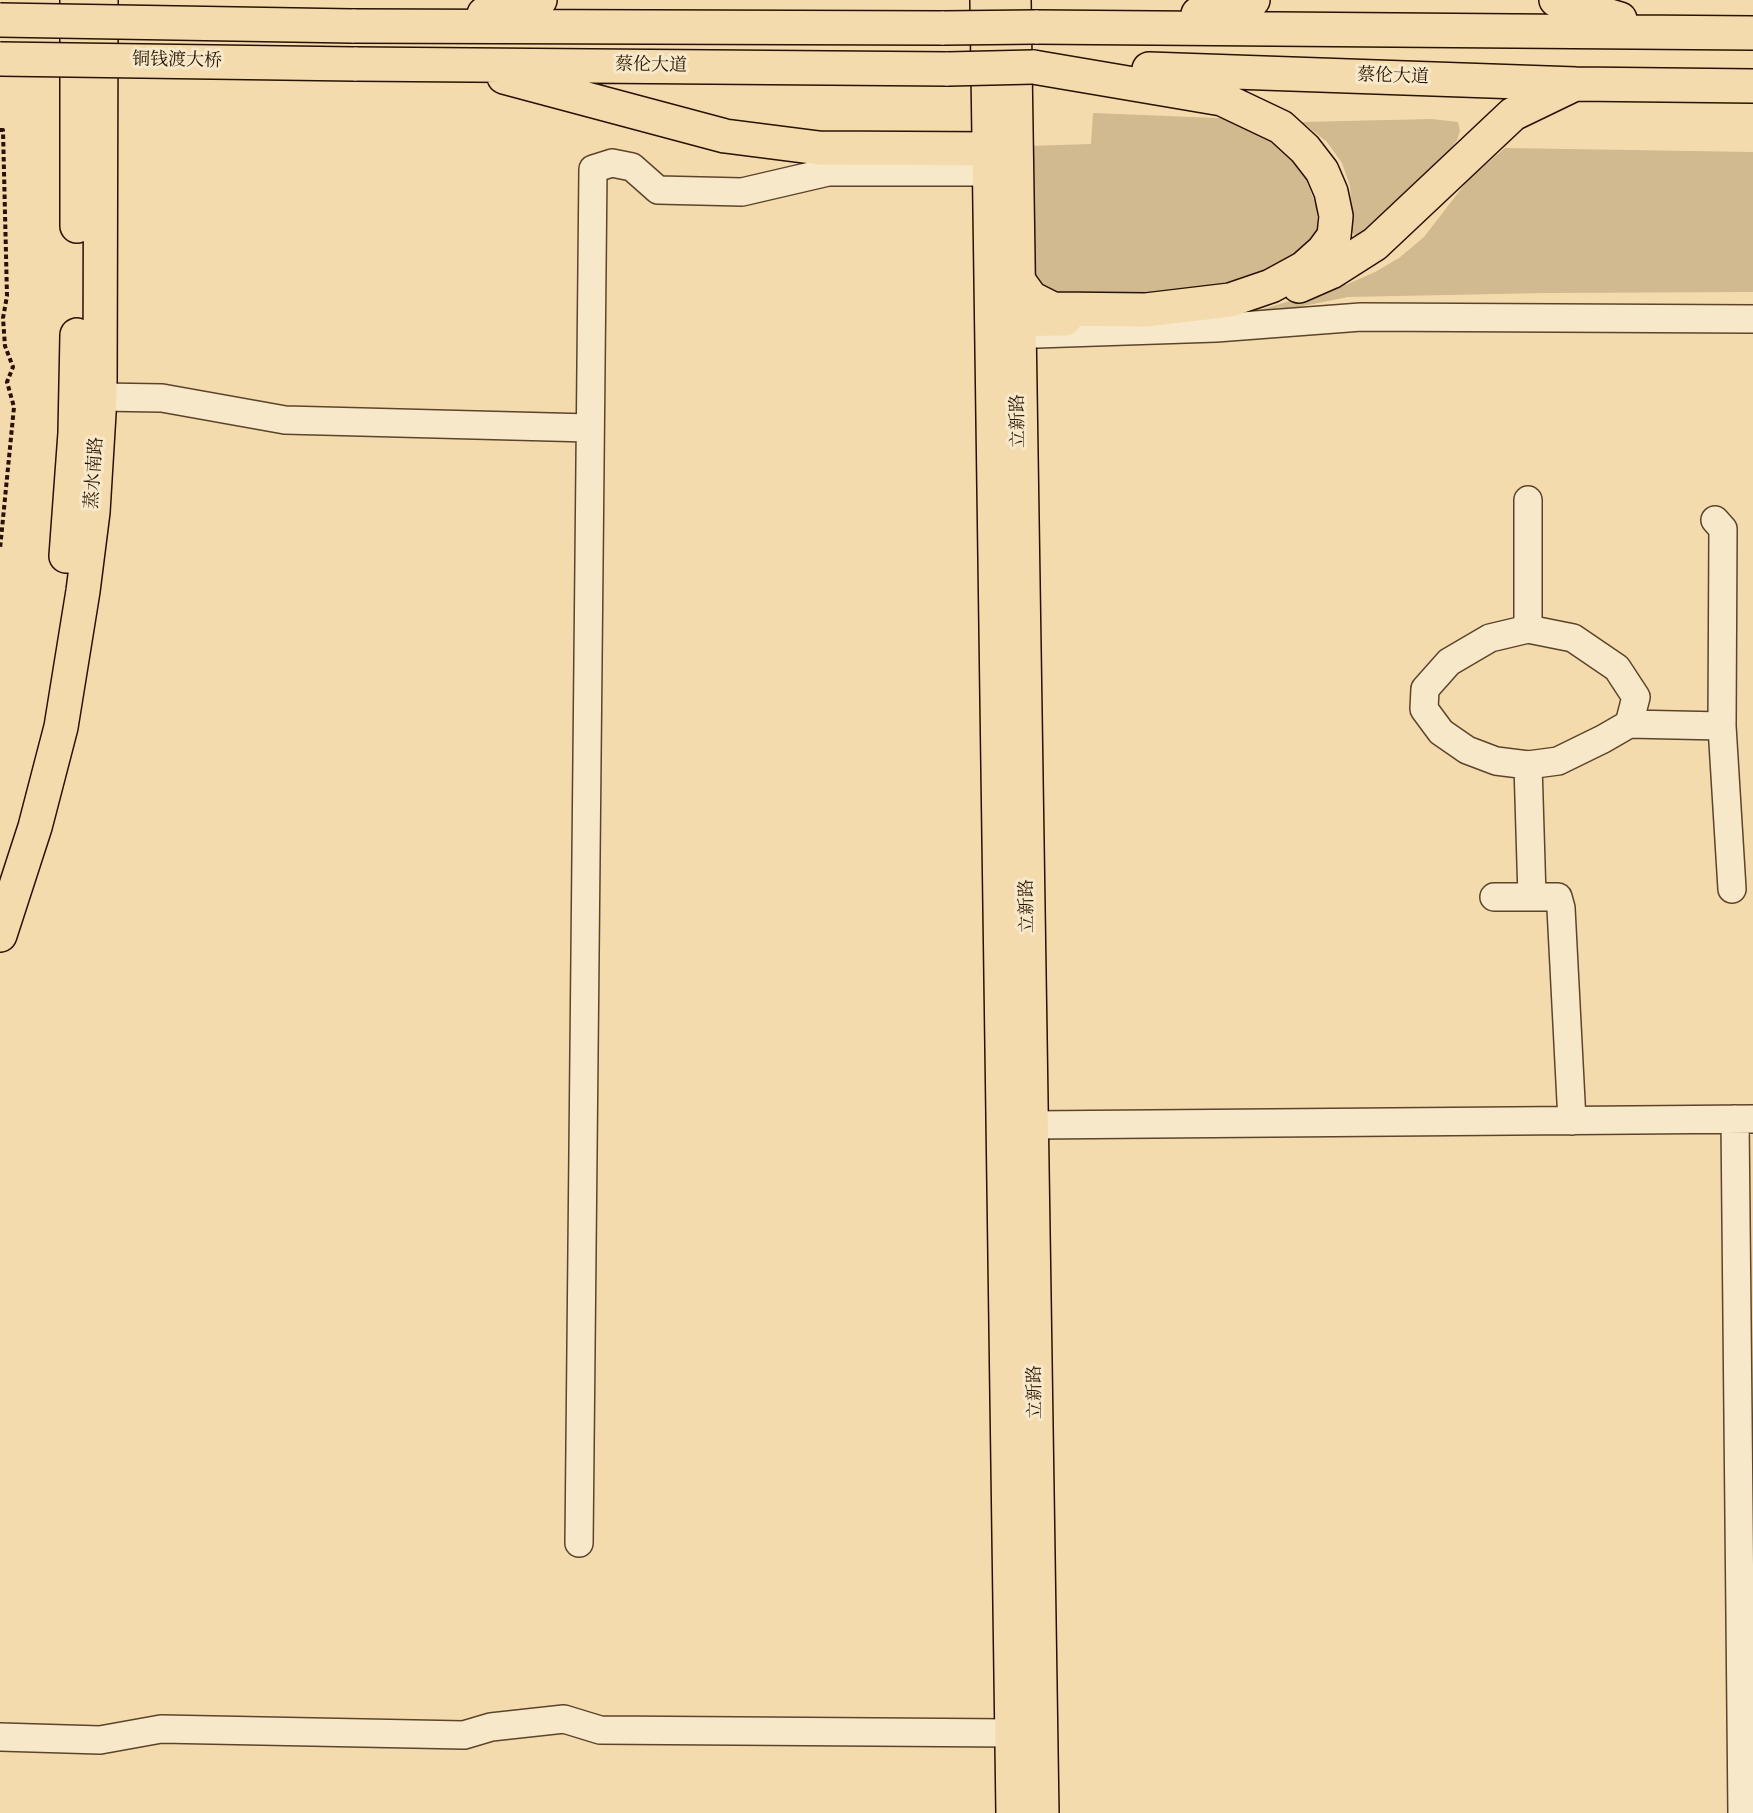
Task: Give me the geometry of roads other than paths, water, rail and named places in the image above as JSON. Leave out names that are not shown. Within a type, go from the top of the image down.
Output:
[{"type":"main road","name":"蒸水南路","points":[[0,877],[17,825],[43,727],[64,588],[78,374],[77,0]]},
{"type":"main road","name":"蒸水南路","points":[[0,935],[35,827],[61,727],[93,512],[100,397],[101,0]]},
{"type":"main road","points":[[431,26],[540,0]]},
{"type":"main road","name":"立新路","points":[[987,0],[990,160],[1009,325],[1032,1125],[1042,1813]]},
{"type":"main road","name":"立新路","points":[[1012,1813],[1009,325],[1018,280],[1014,0]]},
{"type":"main road","points":[[1035,27],[1216,12],[1253,0]]},
{"type":"main road","points":[[1556,0],[1570,6],[1662,31]]},
{"type":"main road","points":[[0,20],[352,26],[1035,27],[1753,33]]},
{"type":"main road","name":"铜钱渡大桥","points":[[0,59],[354,64]]},
{"type":"main road","name":"蔡伦大道","points":[[354,64],[948,69],[1033,67],[1223,71],[1576,84],[1753,86]]},
{"type":"main road","points":[[459,64],[725,136],[819,148],[990,160]]},
{"type":"main road","points":[[1018,280],[1031,298],[1053,309],[1146,310],[1230,300],[1271,286],[1304,268],[1323,251],[1334,236],[1336,216],[1331,192],[1322,171],[1305,148],[1281,127],[1222,99],[1033,67]]},
{"type":"main road","points":[[1009,325],[1141,318],[1225,309],[1275,297],[1331,273],[1375,244],[1513,114],[1576,84]]},
{"type":"street","points":[[579,1543],[593,169],[612,163],[632,167],[658,190],[742,192],[828,172],[990,160]]},
{"type":"street","points":[[1009,325],[1216,328],[1360,317],[1753,318]]},
{"type":"street","points":[[100,397],[162,398],[285,420],[589,428]]},
{"type":"street","points":[[1528,500],[1528,629]]},
{"type":"street","points":[[1715,520],[1723,530],[1722,726],[1732,889]]},
{"type":"street","points":[[1629,724],[1636,697],[1617,668],[1573,638],[1528,629],[1490,638],[1449,662],[1425,689],[1424,709],[1441,732],[1467,750],[1496,761],[1528,765],[1558,761],[1629,724],[1722,726]]},
{"type":"street","points":[[1528,765],[1532,897]]},
{"type":"street","points":[[1494,897],[1558,897],[1561,908],[1572,1120]]},
{"type":"street","points":[[1032,1125],[1744,1119],[1742,1813]]},
{"type":"street","points":[[8,1741],[100,1740],[161,1729],[464,1735],[491,1727],[564,1719],[600,1730],[1011,1733]]}]
